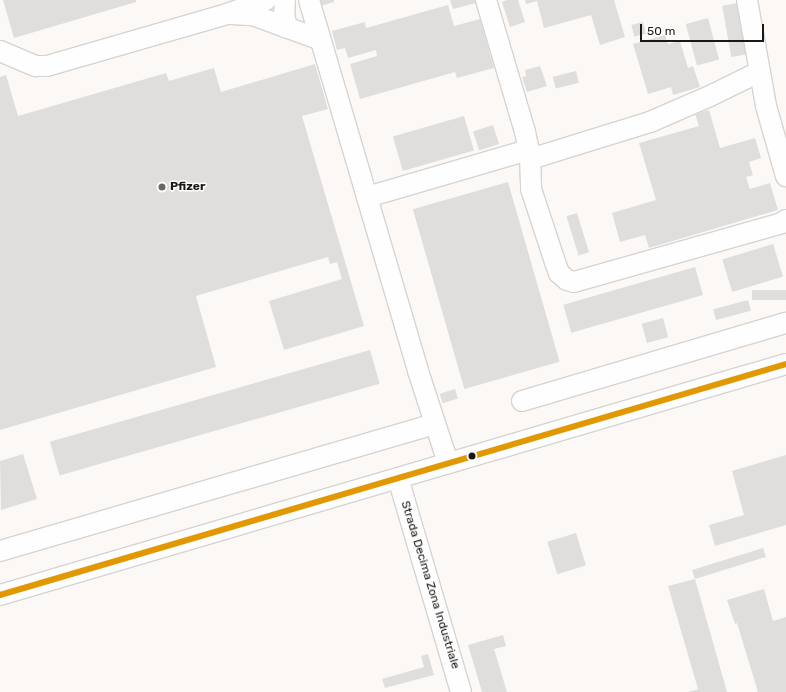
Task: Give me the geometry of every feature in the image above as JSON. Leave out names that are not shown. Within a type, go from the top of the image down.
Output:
[{"type":"street","points":[[0,51],[36,66],[47,66],[234,7],[266,0]]},
{"type":"street","points":[[286,0],[284,13],[287,28]]},
{"type":"street","points":[[309,0],[435,424],[448,463]]},
{"type":"street","points":[[486,0],[526,132],[531,189],[555,262],[560,273],[567,280],[574,282],[782,224],[786,220]]},
{"type":"street","points":[[747,0],[758,72],[786,176]]},
{"type":"street","points":[[234,7],[320,40]]},
{"type":"street","points":[[367,197],[529,153],[540,156],[650,122],[710,96],[758,72]]},
{"type":"street","points":[[522,401],[786,323]]},
{"type":"street","points":[[0,595],[786,364]]},
{"type":"street","points":[[0,552],[435,424]]},
{"type":"street","name":"Strada Decima Zona Industriale","points":[[398,478],[461,692]]},
{"type":"building","points":[[3,0],[136,0],[136,2],[14,38]]},
{"type":"building","points":[[318,0],[334,0],[334,2],[320,6]]},
{"type":"building","points":[[450,0],[475,0],[476,3],[453,9]]},
{"type":"building","points":[[507,0],[518,0],[525,22],[510,27],[502,2]]},
{"type":"building","points":[[525,0],[614,0],[625,37],[600,45],[591,15],[544,28],[537,1],[526,4]]},
{"type":"building","points":[[738,3],[747,54],[731,57],[722,6]]},
{"type":"building","points":[[448,5],[454,26],[480,19],[494,68],[457,78],[455,72],[360,99],[350,64],[377,56],[376,50],[348,58],[345,48],[337,50],[332,31],[365,22],[366,28]]},
{"type":"building","points":[[708,18],[719,60],[697,65],[686,24]]},
{"type":"building","points":[[643,22],[646,34],[634,37],[631,25]]},
{"type":"building","points":[[665,35],[668,44],[680,41],[688,68],[693,66],[700,87],[673,95],[671,87],[648,94],[633,44]]},
{"type":"building","name":"Pfizer","points":[[315,64],[328,109],[302,116],[364,326],[284,350],[269,301],[342,279],[337,262],[330,264],[328,257],[196,296],[216,367],[0,430],[0,77],[6,75],[18,116],[166,73],[169,81],[214,68],[221,92]]},
{"type":"building","points":[[540,66],[547,86],[527,92],[522,77],[526,76],[525,70]]},
{"type":"building","points":[[576,71],[579,83],[556,88],[553,77]]},
{"type":"building","points":[[709,110],[720,148],[755,138],[761,158],[749,162],[753,175],[746,177],[750,189],[770,183],[778,210],[649,248],[645,235],[620,242],[612,213],[656,200],[639,143],[699,126],[695,114]]},
{"type":"building","points":[[464,116],[474,151],[403,171],[393,136]]},
{"type":"building","points":[[493,125],[499,144],[479,151],[473,131]]},
{"type":"building","points":[[508,182],[560,362],[464,389],[413,209]]},
{"type":"building","points":[[577,213],[589,252],[578,255],[566,216]]},
{"type":"building","points":[[773,244],[783,277],[732,292],[722,259]]},
{"type":"building","points":[[695,267],[703,295],[571,333],[563,305]]},
{"type":"building","points":[[752,290],[786,290],[786,300],[752,300]]},
{"type":"building","points":[[748,300],[751,311],[716,320],[713,309]]},
{"type":"building","points":[[663,318],[668,337],[647,343],[642,324]]},
{"type":"building","points":[[370,350],[380,384],[60,475],[50,442]]},
{"type":"building","points":[[455,389],[458,399],[443,403],[440,394]]},
{"type":"building","points":[[23,454],[37,499],[1,510],[0,461]]},
{"type":"building","points":[[786,455],[786,525],[715,546],[709,525],[744,515],[732,471]]},
{"type":"building","points":[[576,533],[586,566],[557,574],[547,542]]},
{"type":"building","points":[[763,548],[766,557],[695,579],[692,570]]},
{"type":"building","points":[[695,579],[727,692],[688,692],[698,689],[668,586]]},
{"type":"building","points":[[764,589],[773,621],[786,617],[786,692],[758,692],[737,623],[735,624],[727,600]]},
{"type":"building","points":[[503,635],[506,646],[494,649],[507,692],[482,692],[468,645]]},
{"type":"building","points":[[428,654],[434,675],[385,688],[382,679],[424,667],[421,656]]},
{"type":"transit line","points":[[0,595],[786,364]]},
{"type":"place","name":"Pfizer","points":[[162,187]]}]
